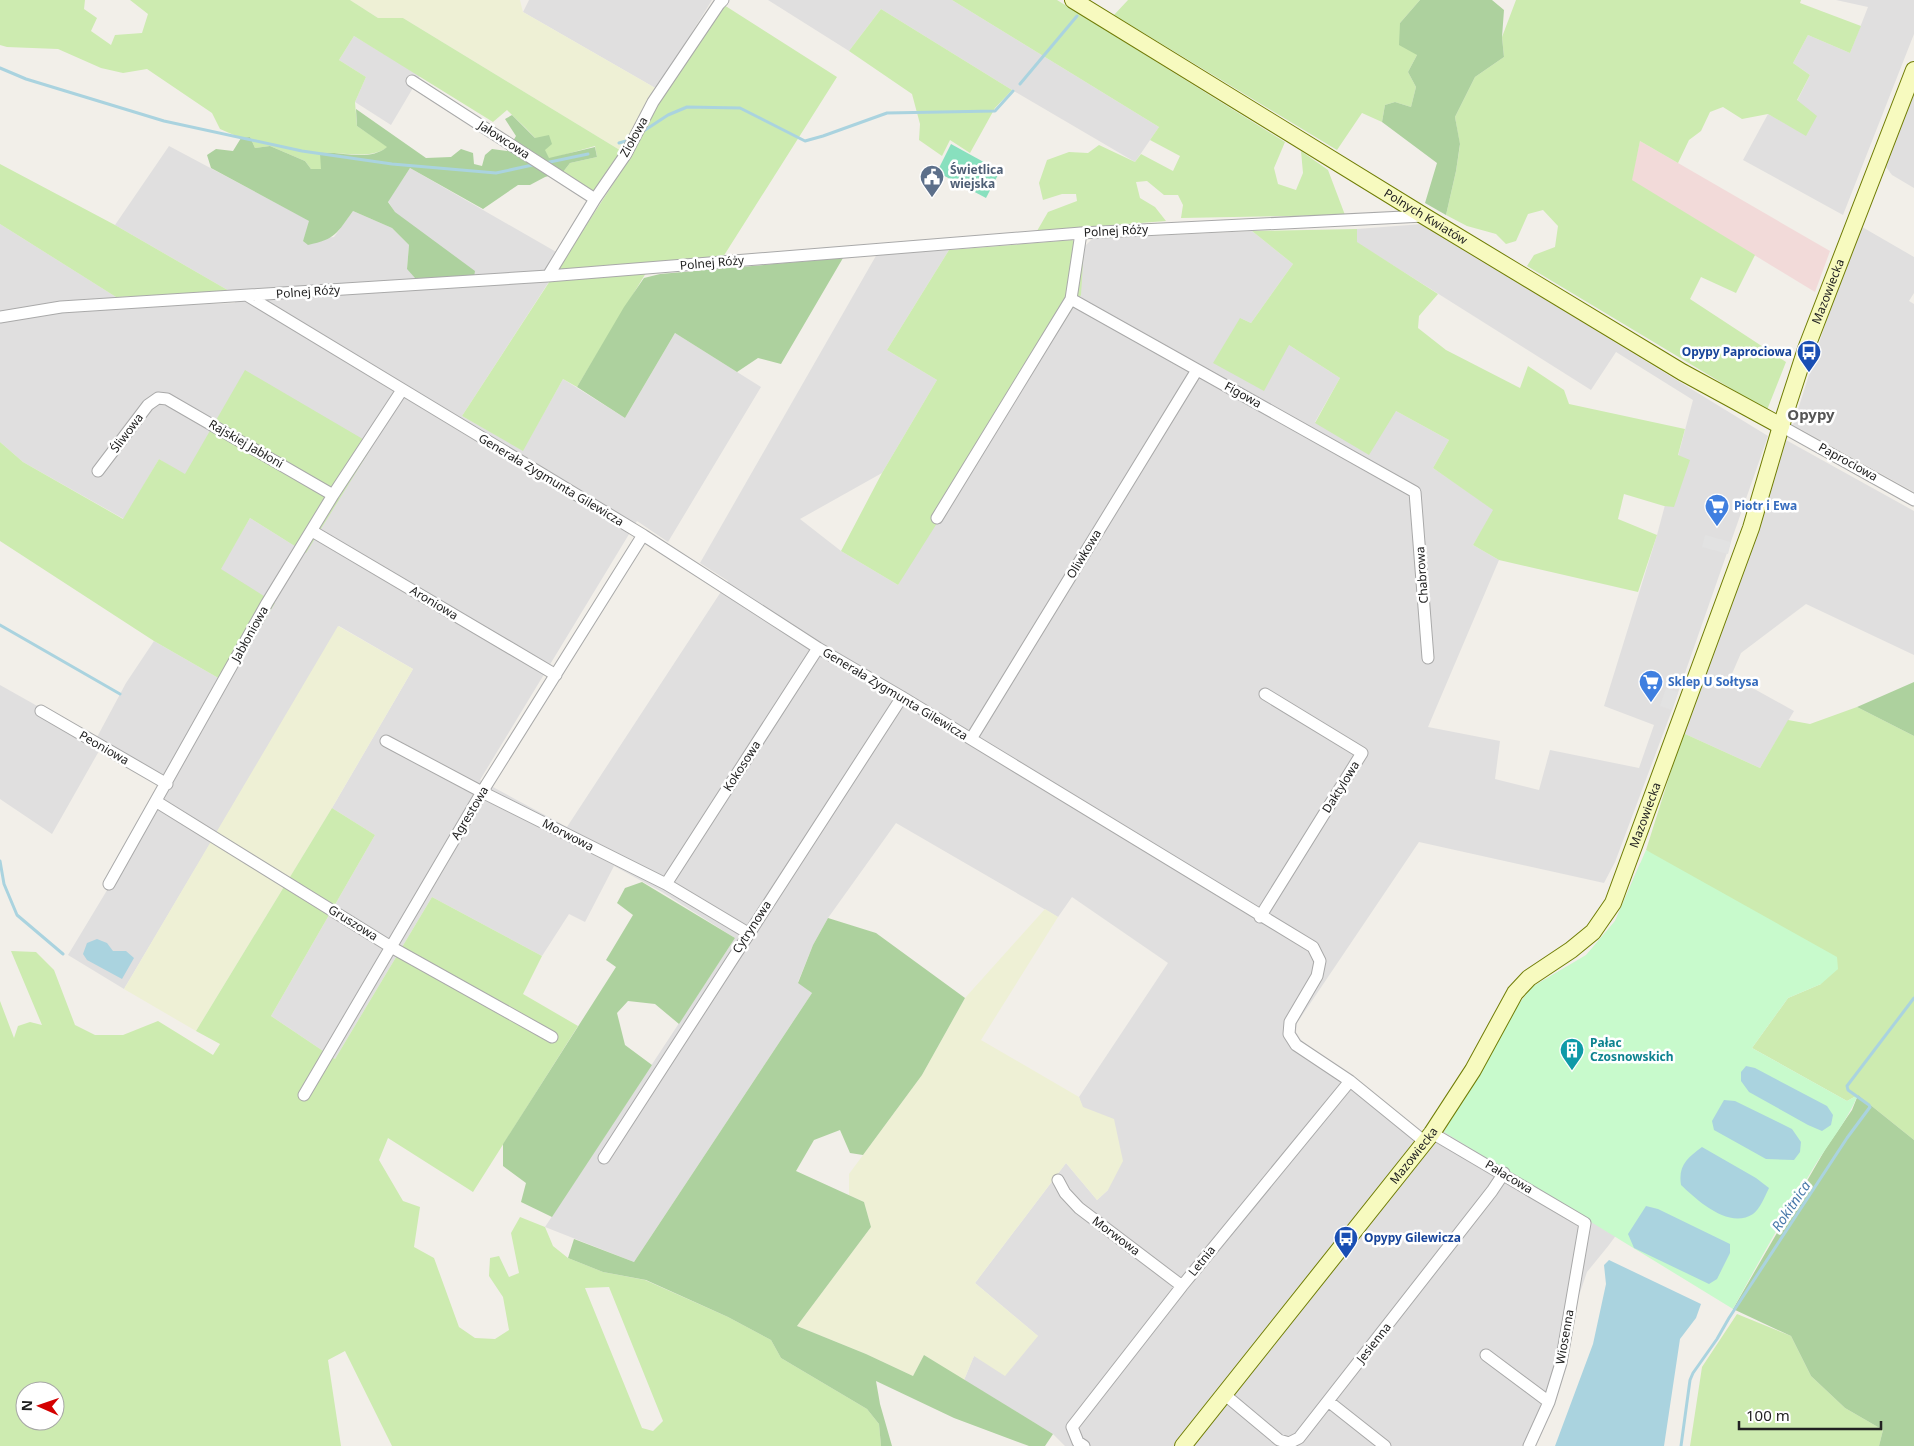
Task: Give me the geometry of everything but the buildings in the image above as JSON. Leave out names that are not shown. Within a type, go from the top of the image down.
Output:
[{"type":"street","name":"Ziołowa","points":[[548,276],[595,199],[626,154],[653,102],[723,0]]},
{"type":"street","name":"Polnych Kwiatów","points":[[1073,0],[1682,372],[1781,426]]},
{"type":"street","name":"Mazowiecka","points":[[1183,1446],[1429,1137],[1469,1077],[1515,993],[1534,974],[1571,950],[1593,932],[1613,903],[1751,528],[1806,350],[1914,70]]},
{"type":"street","name":"Jałowcowa","points":[[412,81],[595,199]]},
{"type":"street","name":"Polnej Róży","points":[[0,317],[60,308],[548,276],[1081,233],[1424,216]]},
{"type":"street","points":[[937,518],[1071,299],[1081,233]]},
{"type":"street","name":"Generała Zygmunta Gilewicza","points":[[248,296],[643,535],[818,648],[902,697],[1260,917],[1313,947],[1320,961],[1317,976],[1290,1022],[1289,1034],[1296,1045],[1429,1137]]},
{"type":"street","name":"Figowa","points":[[1071,299],[1415,492]]},
{"type":"street","name":"Oliwkowa","points":[[971,739],[1197,370]]},
{"type":"street","name":"Jabłoniowa","points":[[109,884],[268,603],[334,495],[402,390]]},
{"type":"street","name":"Rajskiej Jabłoni","points":[[158,398],[168,399],[334,495]]},
{"type":"street","name":"Śliwowa","points":[[98,471],[148,405],[158,398]]},
{"type":"street","name":"Paprociowa","points":[[1781,426],[1914,500]]},
{"type":"street","name":"Chabrowa","points":[[1415,492],[1428,658]]},
{"type":"street","name":"Aroniowa","points":[[312,531],[556,675]]},
{"type":"street","name":"Agrestowa","points":[[304,1096],[482,792],[643,535]]},
{"type":"street","name":"Kokosowa","points":[[666,884],[818,648]]},
{"type":"street","name":"Daktylowa","points":[[1260,917],[1362,754],[1265,694]]},
{"type":"street","name":"Cytrynowa","points":[[604,1158],[902,697]]},
{"type":"street","name":"Peoniowa","points":[[41,711],[167,784]]},
{"type":"street","name":"Morwowa","points":[[386,741],[482,792],[666,884],[748,933]]},
{"type":"street","name":"Gruszowa","points":[[157,802],[391,946],[552,1037]]},
{"type":"street","name":"Letnia","points":[[1084,1446],[1078,1442],[1072,1427],[1182,1286],[1350,1081]]},
{"type":"street","name":"Pałacowa","points":[[1429,1137],[1504,1174],[1585,1223]]},
{"type":"street","name":"Jesienna","points":[[1224,1394],[1279,1440],[1289,1443],[1299,1438],[1504,1174]]},
{"type":"street","name":"Morwowa","points":[[1058,1180],[1065,1193],[1079,1208],[1182,1286]]},
{"type":"street","name":"Wiosenna","points":[[1529,1446],[1549,1402],[1561,1363],[1585,1223]]},
{"type":"street","points":[[1486,1355],[1549,1402]]},
{"type":"street","points":[[1328,1401],[1385,1446]]},
{"type":"shaded area","points":[[529,0],[712,0],[657,89],[523,12]]},
{"type":"shaded area","points":[[768,0],[952,0],[1159,127],[1135,162],[1012,90],[881,9],[849,51]]},
{"type":"shaded area","points":[[1836,0],[1914,0],[1914,34],[1843,215],[1743,160],[1768,114],[1806,135],[1797,101],[1810,75],[1793,63],[1808,35],[1850,53],[1868,7]]},
{"type":"shaded area","points":[[354,36],[420,76],[391,125],[355,102],[366,77],[339,60]]},
{"type":"shaded area","points":[[1914,87],[1914,188],[1892,175],[1883,163]]},
{"type":"shaded area","points":[[1640,141],[1830,251],[1815,292],[1631,180]]},
{"type":"shaded area","points":[[169,146],[310,221],[303,241],[334,237],[353,211],[392,228],[409,245],[407,269],[434,279],[388,201],[410,168],[565,257],[462,416],[523,450],[563,379],[625,418],[675,333],[761,387],[668,542],[637,521],[480,780],[567,827],[728,581],[700,563],[877,254],[949,250],[887,350],[937,380],[882,473],[800,519],[841,551],[898,585],[1084,247],[1092,239],[1252,231],[1293,264],[1251,323],[1240,318],[1289,345],[1340,378],[1315,422],[1396,411],[1449,440],[1433,468],[1494,510],[1473,545],[1499,560],[1428,727],[1500,741],[1495,779],[1539,790],[1550,750],[1639,768],[1654,725],[1604,706],[1657,535],[1693,400],[1616,352],[1591,390],[1356,242],[1357,229],[1422,224],[1768,436],[1672,710],[1615,862],[1604,883],[1419,842],[1297,1023],[1296,1032],[1301,1040],[1417,1129],[1439,1140],[1511,1014],[1532,987],[1587,955],[1615,921],[1640,863],[1815,960],[1609,1245],[1587,1272],[1528,1446],[1065,1446],[1053,1434],[964,1380],[974,1356],[1038,1336],[975,1283],[1066,1163],[1097,1200],[1108,1190],[1079,1097],[1168,963],[1072,897],[1058,917],[896,823],[828,918],[813,945],[798,982],[812,993],[634,1262],[545,1227],[735,938],[662,892],[614,866],[585,922],[569,914],[542,956],[432,897],[335,1059],[271,1016],[375,835],[332,808],[413,669],[339,626],[124,989],[68,955],[168,789],[99,751],[52,834],[0,799],[0,685],[96,739],[126,683],[154,641],[227,683],[220,569],[250,518],[306,553],[159,459],[124,519],[23,462],[0,442],[0,224],[132,307],[235,303],[231,292],[115,225]]},
{"type":"shaded area","points":[[1857,224],[1914,257],[1914,293],[1909,301],[1914,304],[1914,492],[1793,425]]},
{"type":"shaded area","points":[[1786,440],[1914,511],[1914,655],[1806,604],[1741,653],[1731,676],[1794,711],[1760,768],[1683,733],[1741,579]]},
{"type":"shaded area","points":[[1705,535],[1731,542],[1728,554],[1702,547]]},
{"type":"shaded area","points":[[1666,688],[1678,692],[1672,710],[1660,706]]},
{"type":"green space","points":[[0,0],[85,0],[84,9],[97,18],[91,31],[111,45],[115,35],[142,33],[148,14],[130,0],[350,0],[378,18],[403,18],[623,152],[594,193],[563,172],[570,163],[597,157],[595,146],[549,159],[536,139],[507,110],[493,122],[354,36],[339,60],[366,77],[355,102],[357,126],[388,147],[372,154],[364,155],[321,153],[321,169],[311,169],[305,161],[270,146],[255,148],[250,137],[241,138],[220,129],[212,113],[147,69],[123,73],[101,68],[58,49],[7,47],[0,45]]},
{"type":"green space","points":[[350,0],[520,0],[523,12],[657,89],[623,152],[403,18],[378,18]]},
{"type":"green space","points":[[952,0],[1057,0],[1285,142],[1274,168],[1278,184],[1296,190],[1303,173],[1301,151],[1328,170],[1345,215],[1181,218],[1183,205],[1178,195],[1164,195],[1147,181],[1136,182],[1140,198],[1155,207],[1166,221],[1037,231],[1048,212],[1077,201],[1076,194],[1062,194],[1043,200],[1039,183],[1047,160],[1069,152],[1088,153],[1099,145],[1135,162],[1141,154],[1173,171],[1180,156],[1150,140],[1159,127]]},
{"type":"green space","points":[[1128,0],[1420,0],[1400,23],[1417,55],[1408,72],[1416,87],[1411,107],[1395,102],[1385,105],[1382,122],[1362,113],[1337,150],[1114,15]]},
{"type":"green space","points":[[1420,0],[1492,0],[1504,10],[1502,37],[1504,57],[1475,77],[1455,117],[1460,144],[1446,215],[1425,203],[1437,163],[1382,122],[1385,105],[1395,102],[1411,107],[1416,87],[1408,72],[1417,55],[1399,45],[1400,23]]},
{"type":"green space","points":[[1516,0],[1801,0],[1800,3],[1861,26],[1850,53],[1808,35],[1793,63],[1810,75],[1797,100],[1817,116],[1806,136],[1768,114],[1742,119],[1723,107],[1710,112],[1701,131],[1689,140],[1678,163],[1640,141],[1632,180],[1755,255],[1736,293],[1701,277],[1690,299],[1786,362],[1767,410],[1527,266],[1534,255],[1555,247],[1558,226],[1543,210],[1528,214],[1516,241],[1506,244],[1496,234],[1467,226],[1446,215],[1460,145],[1455,117],[1475,77],[1504,57],[1502,37]]},
{"type":"green space","points":[[724,5],[837,77],[723,257],[652,263],[577,387],[563,379],[523,451],[462,416],[630,158],[655,107]]},
{"type":"green space","points":[[881,9],[1012,90],[995,108],[970,153],[950,140],[942,156],[919,140],[920,124],[912,94],[849,51]]},
{"type":"green space","points":[[356,109],[426,158],[451,157],[461,149],[473,153],[474,164],[482,166],[485,155],[492,149],[507,151],[516,136],[505,119],[512,115],[535,138],[549,135],[552,144],[545,150],[549,158],[595,147],[597,157],[570,163],[563,172],[545,177],[530,185],[518,185],[483,209],[410,168],[388,202],[395,212],[475,271],[474,277],[415,278],[407,269],[409,245],[392,228],[353,211],[335,234],[325,240],[308,245],[303,241],[309,221],[211,168],[207,155],[216,149],[233,151],[241,138],[250,137],[255,148],[270,146],[305,161],[311,169],[321,169],[320,153],[364,155],[372,154],[387,147],[357,126]]},
{"type":"green space","points":[[951,144],[1000,171],[986,198],[937,172]]},
{"type":"green space","points":[[0,164],[115,225],[231,292],[116,297],[0,224]]},
{"type":"green space","points":[[1357,229],[1357,242],[1438,294],[1419,316],[1418,328],[1446,350],[1520,388],[1528,366],[1564,390],[1569,404],[1685,429],[1678,455],[1690,460],[1674,507],[1664,506],[1624,494],[1618,519],[1657,535],[1638,592],[1499,560],[1473,545],[1493,510],[1433,468],[1449,440],[1396,411],[1369,455],[1315,423],[1340,378],[1289,345],[1264,391],[1213,363],[1240,318],[1251,323],[1293,264],[1252,231]]},
{"type":"green space","points":[[1072,240],[1084,247],[1081,295],[898,585],[841,551],[882,473],[937,380],[887,350],[949,250]]},
{"type":"green space","points":[[843,258],[781,364],[758,358],[737,372],[675,333],[625,418],[577,387],[624,307],[644,278],[660,274]]},
{"type":"green space","points":[[245,370],[373,445],[306,553],[250,518],[221,569],[275,603],[227,683],[154,641],[0,541],[0,442],[23,462],[123,519],[159,459],[185,474]]},
{"type":"green space","points":[[338,626],[413,669],[332,808],[196,1031],[124,989]]},
{"type":"green space","points":[[1914,682],[1914,736],[1857,707]]},
{"type":"green space","points":[[1857,707],[1914,736],[1914,1140],[1858,1095],[1847,1101],[1752,1048],[1788,998],[1821,984],[1646,850],[1683,733],[1760,768],[1788,720],[1810,724]]},
{"type":"green space","points":[[332,808],[375,835],[271,1016],[335,1059],[432,897],[542,956],[523,994],[578,1026],[473,1192],[388,1138],[379,1160],[403,1201],[420,1207],[414,1247],[434,1258],[459,1327],[475,1338],[495,1339],[509,1330],[503,1297],[489,1276],[490,1258],[499,1256],[509,1277],[519,1273],[511,1233],[520,1217],[545,1227],[553,1246],[568,1258],[603,1272],[645,1280],[728,1317],[771,1340],[781,1358],[867,1409],[879,1424],[881,1446],[392,1446],[345,1351],[328,1360],[341,1446],[0,1446],[0,1001],[14,1038],[18,1026],[30,1022],[42,1025],[11,951],[36,952],[54,970],[75,1025],[95,1035],[123,1035],[158,1021],[213,1055],[220,1044],[196,1031]],"holes":[[[609,1287],[663,1421],[653,1431],[642,1428],[585,1288]]]},
{"type":"green space","points":[[1646,850],[1837,957],[1838,969],[1821,984],[1788,998],[1752,1048],[1847,1101],[1858,1095],[1854,1105],[1793,1202],[1733,1309],[1444,1132],[1511,1014],[1532,987],[1586,955],[1615,921]]},
{"type":"green space","points":[[642,882],[735,938],[679,1024],[655,1004],[628,1001],[617,1013],[625,1045],[652,1065],[552,1217],[521,1202],[526,1183],[503,1166],[503,1144],[616,967],[606,960],[633,915],[617,903],[625,888]]},
{"type":"green space","points":[[1045,909],[1058,917],[981,1040],[1079,1097],[1083,1107],[1114,1119],[1123,1161],[1108,1190],[1097,1200],[1066,1163],[975,1283],[1038,1336],[1005,1376],[974,1356],[964,1380],[924,1355],[913,1376],[866,1354],[797,1326],[871,1227],[864,1202],[849,1195],[849,1174],[922,1075],[965,998]]},
{"type":"green space","points":[[828,918],[876,933],[965,998],[922,1075],[863,1155],[850,1153],[840,1130],[814,1140],[796,1171],[864,1202],[871,1227],[797,1326],[866,1354],[913,1376],[924,1355],[1053,1434],[1045,1446],[1029,1446],[954,1418],[876,1381],[880,1404],[892,1446],[881,1446],[879,1424],[867,1409],[781,1358],[771,1340],[728,1317],[646,1280],[603,1272],[568,1258],[574,1239],[634,1262],[812,993],[798,983],[813,945]]},
{"type":"green space","points":[[1858,1095],[1914,1140],[1914,1446],[1879,1446],[1883,1430],[1845,1408],[1811,1376],[1791,1336],[1733,1309],[1826,1148],[1852,1110]]},
{"type":"green space","points":[[1737,1314],[1791,1336],[1811,1376],[1845,1408],[1883,1430],[1879,1446],[1690,1446],[1702,1367]]},
{"type":"water","points":[[97,939],[107,943],[113,951],[126,951],[134,958],[122,979],[87,960],[83,954],[87,943]]},
{"type":"water","points":[[1746,1066],[1755,1068],[1827,1106],[1833,1115],[1831,1125],[1822,1131],[1749,1092],[1741,1081],[1741,1072]]},
{"type":"water","points":[[1724,1100],[1735,1101],[1792,1129],[1801,1142],[1800,1152],[1794,1160],[1766,1159],[1714,1130],[1712,1121]]},
{"type":"water","points":[[1702,1147],[1756,1178],[1769,1188],[1756,1212],[1744,1218],[1724,1216],[1704,1205],[1681,1185],[1682,1168],[1692,1155]]},
{"type":"water","points":[[1646,1206],[1658,1209],[1730,1244],[1730,1253],[1717,1279],[1709,1284],[1634,1248],[1628,1234]]},
{"type":"water","points":[[1609,1260],[1701,1304],[1696,1318],[1680,1339],[1664,1446],[1555,1446],[1593,1344],[1606,1284],[1604,1265]]},
{"type":"waterway","points":[[1020,84],[1077,16]]},
{"type":"waterway","points":[[0,68],[26,79],[164,121],[302,151],[392,164],[496,173],[537,164]]},
{"type":"waterway","points":[[642,132],[668,115],[687,107],[740,108],[805,141],[887,113],[995,111],[1013,91]]},
{"type":"waterway","points":[[619,143],[626,141]]},
{"type":"waterway","points":[[545,163],[588,154]]},
{"type":"waterway","points":[[0,625],[120,694]]},
{"type":"waterway","points":[[0,861],[4,884],[17,915],[63,954]]},
{"type":"waterway","name":"Rokitnica","points":[[1681,1446],[1690,1380],[1693,1373],[1847,1138],[1870,1107],[1848,1090],[1847,1086],[1914,998]]},
{"type":"place","name":"Świetlica wiejska","points":[[932,198]]},
{"type":"place","name":"Opypy Paprociowa","points":[[1809,373]]},
{"type":"place","name":"Piotr i Ewa","points":[[1717,527]]},
{"type":"place","name":"Sklep U Sołtysa","points":[[1651,703]]},
{"type":"place","name":"Pałac Czosnowskich","points":[[1572,1071]]},
{"type":"place","name":"Opypy Gilewicza","points":[[1346,1259]]},
{"type":"district","name":"Opypy","points":[[1811,415]]}]
